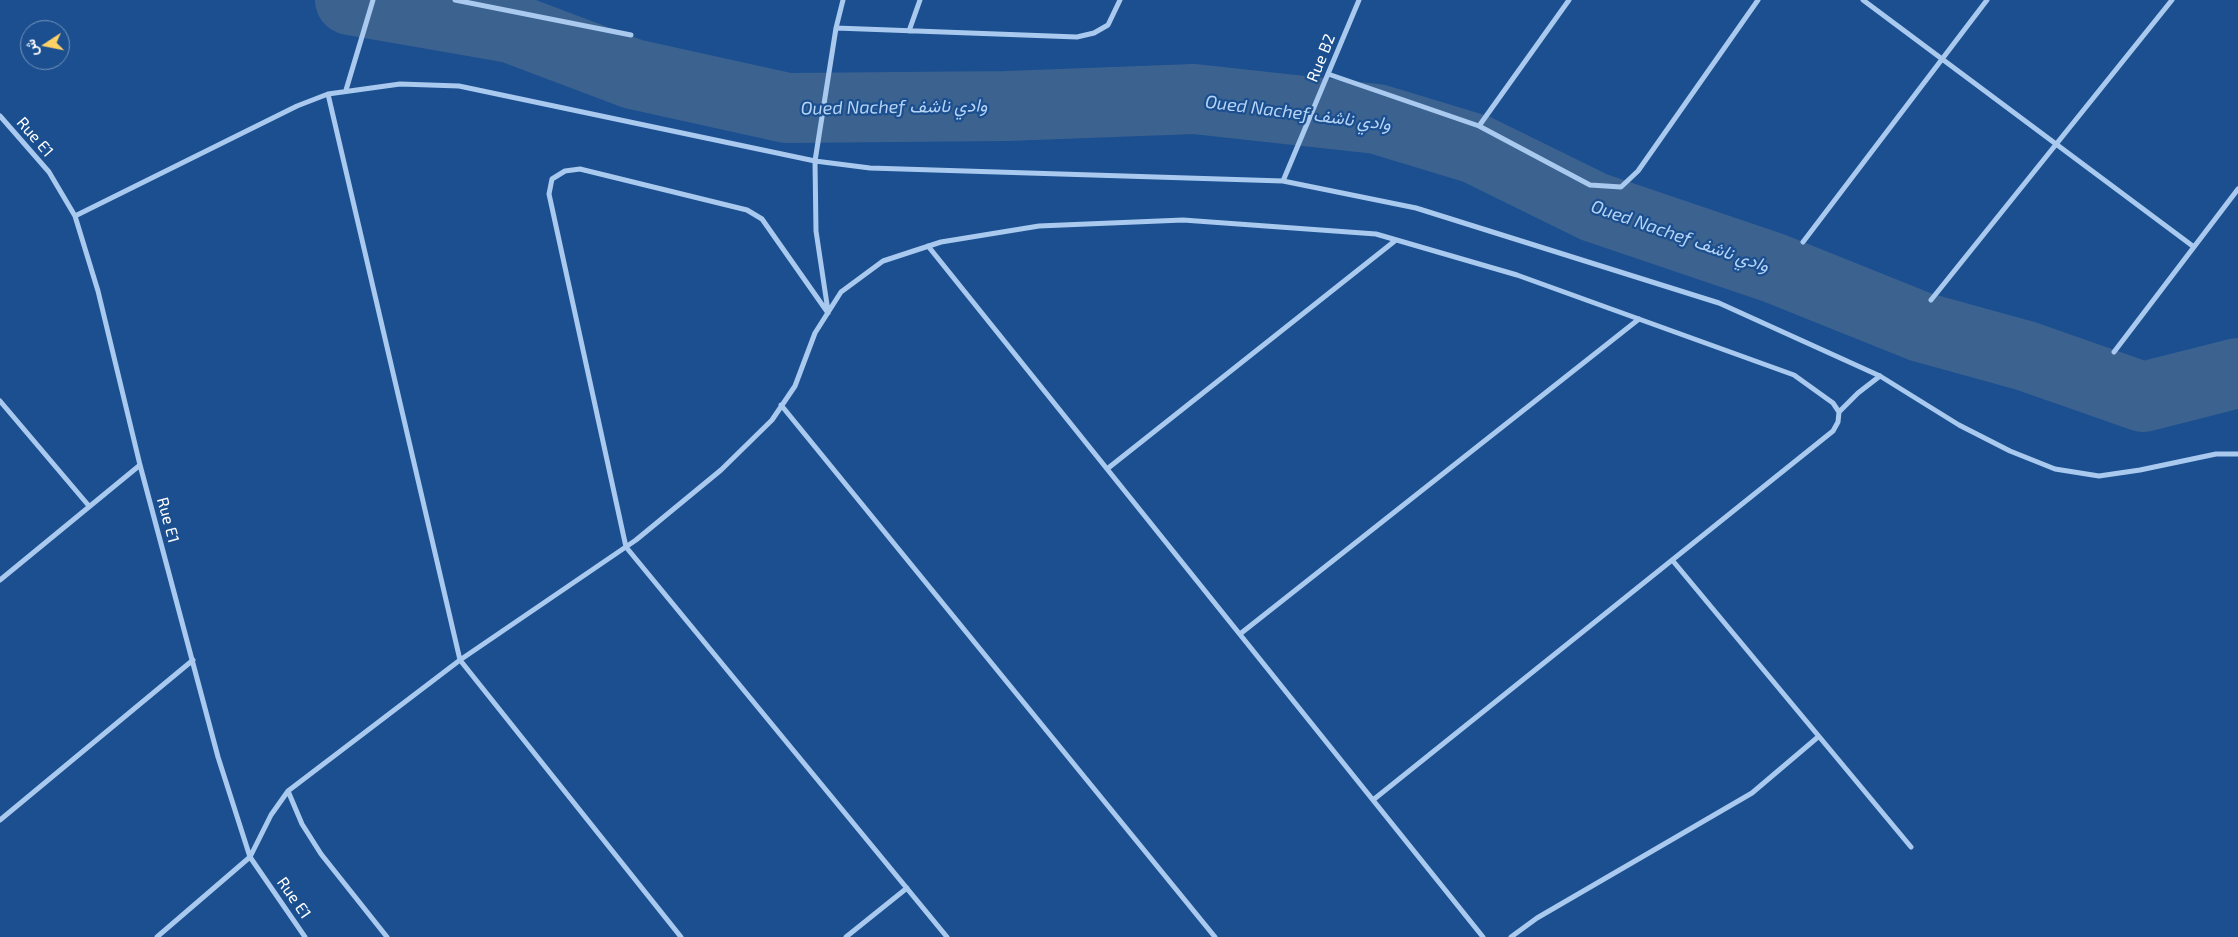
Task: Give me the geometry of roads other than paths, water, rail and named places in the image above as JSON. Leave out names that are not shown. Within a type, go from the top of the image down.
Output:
[{"type":"street","points":[[346,90],[373,0]]},
{"type":"street","points":[[455,0],[632,36]]},
{"type":"street","points":[[828,313],[816,231],[815,161],[836,28],[843,0]]},
{"type":"street","points":[[909,31],[920,0]]},
{"type":"street","points":[[836,28],[1077,37],[1094,33],[1108,25],[1120,0]]},
{"type":"street","name":"Rue B2","points":[[1283,182],[1359,0]]},
{"type":"street","points":[[1479,126],[1569,0]]},
{"type":"street","points":[[1328,74],[1479,126],[1590,185],[1621,187],[1638,171],[1758,0]]},
{"type":"street","points":[[1863,0],[2194,247]]},
{"type":"street","points":[[1802,242],[1987,0]]},
{"type":"street","points":[[1931,300],[2172,0]]},
{"type":"street","points":[[75,216],[297,106],[328,94],[400,84],[459,86],[815,161],[870,168],[1283,182],[1416,208],[1719,303],[1880,376],[1959,425],[2010,451],[2056,469],[2099,476],[2140,470],[2216,454],[2238,454]]},
{"type":"street","points":[[328,94],[460,660],[681,937]]},
{"type":"street","name":"Rue E1","points":[[0,116],[49,172],[75,216],[98,292],[140,465],[218,757],[250,857],[305,937]]},
{"type":"street","points":[[828,313],[762,219],[748,210],[580,169],[565,172],[552,179],[549,194],[626,547],[948,937]]},
{"type":"street","points":[[2114,352],[2238,189]]},
{"type":"street","points":[[157,937],[250,857],[270,815],[288,791],[460,660],[626,547],[721,470],[772,420],[795,386],[815,333],[842,292],[883,261],[928,246],[1039,226],[1183,220],[1376,234],[1517,275],[1794,375],[1833,403],[1839,412]]},
{"type":"street","points":[[1107,469],[1396,240]]},
{"type":"street","points":[[928,246],[1483,937]]},
{"type":"street","points":[[1240,634],[1639,319]]},
{"type":"street","points":[[1373,800],[1833,431],[1838,422],[1839,412],[1858,393],[1880,376]]},
{"type":"street","points":[[0,401],[89,506]]},
{"type":"street","points":[[781,405],[1215,937]]},
{"type":"street","points":[[0,580],[140,465]]},
{"type":"street","points":[[1673,561],[1911,847]]},
{"type":"street","points":[[0,820],[192,660]]},
{"type":"street","points":[[1511,937],[1536,918],[1752,792],[1818,737]]},
{"type":"street","points":[[288,791],[302,824],[321,854],[387,937]]},
{"type":"street","points":[[846,937],[908,888]]},
{"type":"waterway","name":"Oued Nachef وادي ناشف","points":[[350,0],[511,28],[633,74],[787,108],[1007,106],[1194,99],[1377,119],[1476,149],[1594,207],[1774,268],[1921,327],[2026,356],[2143,397],[2238,373]]}]
